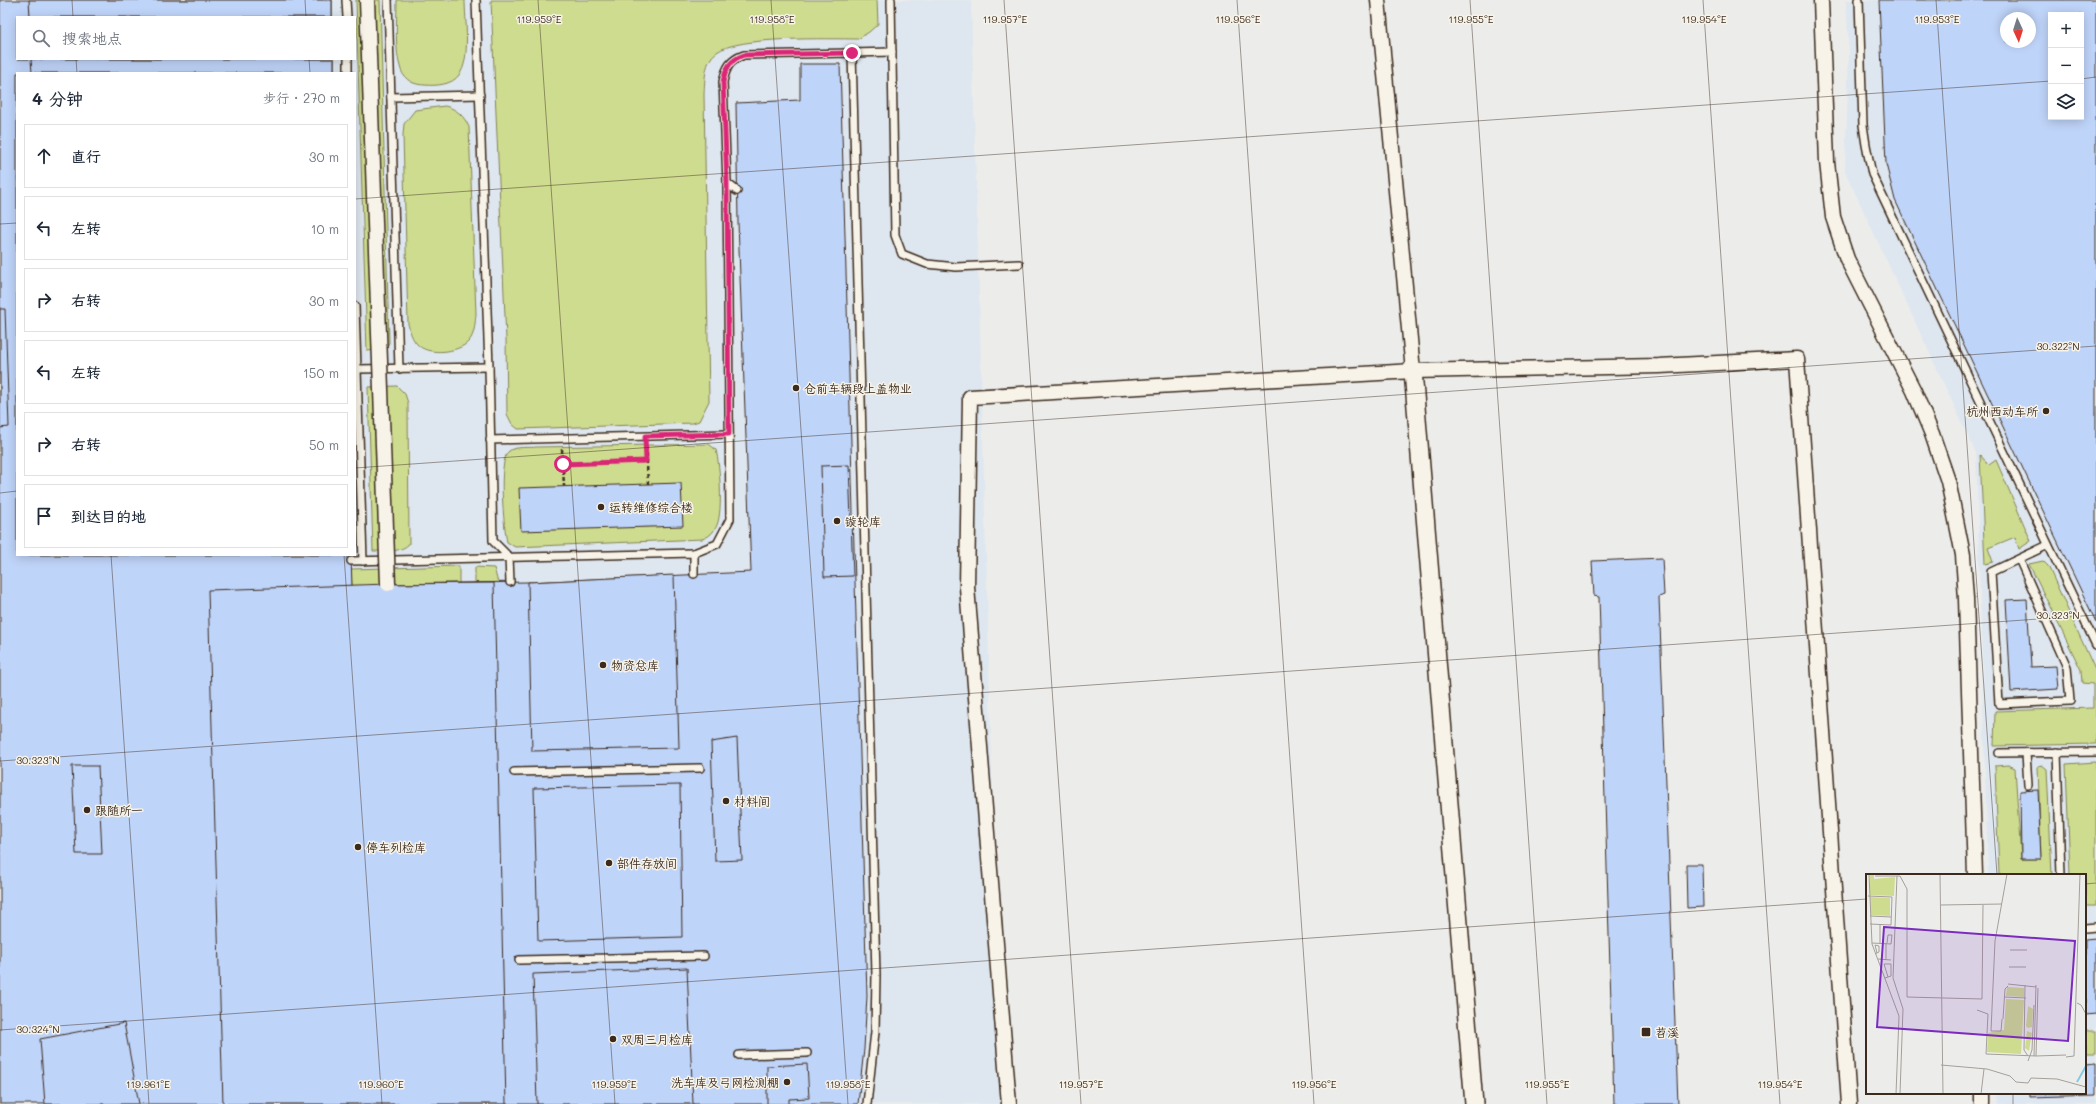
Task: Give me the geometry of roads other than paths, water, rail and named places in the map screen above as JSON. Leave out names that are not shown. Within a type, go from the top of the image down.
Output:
[{"type":"street","points":[[367,0],[388,584]]},
{"type":"street","points":[[1378,0],[1413,371],[1474,1104]]},
{"type":"street","points":[[1822,0],[1827,162],[1833,217],[1846,259],[1914,391],[1932,434],[1948,481],[1963,555],[1966,599],[1975,874]]},
{"type":"street","points":[[1009,1104],[967,587],[970,397],[1413,371],[1659,366],[1797,359],[1849,1104]]},
{"type":"lane","points":[[346,0],[346,16]]},
{"type":"lane","points":[[388,0],[399,369]]},
{"type":"lane","points":[[476,0],[489,367],[493,541],[509,557],[510,582]]},
{"type":"lane","points":[[891,0],[895,234],[902,254],[927,264],[956,267],[1019,264]]},
{"type":"lane","points":[[1859,0],[1863,125],[1872,174],[2096,645]]},
{"type":"lane","points":[[351,561],[694,553],[717,544],[730,519],[727,183],[723,82],[726,70],[733,59],[744,55],[892,52]]},
{"type":"lane","points":[[852,53],[876,974],[875,1032],[867,1104]]},
{"type":"lane","points":[[348,60],[348,72]]},
{"type":"lane","points":[[390,97],[480,95]]},
{"type":"lane","points":[[727,183],[737,191]]},
{"type":"lane","points":[[356,338],[363,561]]},
{"type":"lane","points":[[357,369],[489,367]]},
{"type":"lane","points":[[490,440],[729,434]]},
{"type":"lane","points":[[2019,559],[2067,667],[2070,701],[1999,704],[1991,572],[2048,545]]},
{"type":"lane","points":[[694,553],[694,574]]},
{"type":"lane","points":[[2057,752],[2061,874]]},
{"type":"lane","points":[[1999,753],[2096,752]]},
{"type":"lane","points":[[2026,753],[2028,785]]},
{"type":"lane","points":[[514,772],[700,768]]},
{"type":"lane","points":[[2086,928],[2096,927]]},
{"type":"lane","points":[[519,960],[704,956]]},
{"type":"lane","points":[[739,1054],[807,1053]]},
{"type":"place","name":"仓前车辆段上盖物业","points":[[796,388]]},
{"type":"place","name":"杭州西动车所","points":[[2046,411]]},
{"type":"place","name":"运转维修综合楼","points":[[601,507]]},
{"type":"place","name":"镟轮库","points":[[837,521]]},
{"type":"place","name":"物资总库","points":[[603,665]]},
{"type":"place","name":"材料间","points":[[726,801]]},
{"type":"place","name":"跟随所一","points":[[87,810]]},
{"type":"place","name":"停车列检库","points":[[358,847]]},
{"type":"place","name":"部件存放间","points":[[609,863]]},
{"type":"place","name":"苕溪","points":[[1646,1032]]},
{"type":"place","name":"双周三月检库","points":[[613,1039]]},
{"type":"place","name":"洗车库及弓网检测棚","points":[[787,1082]]}]
